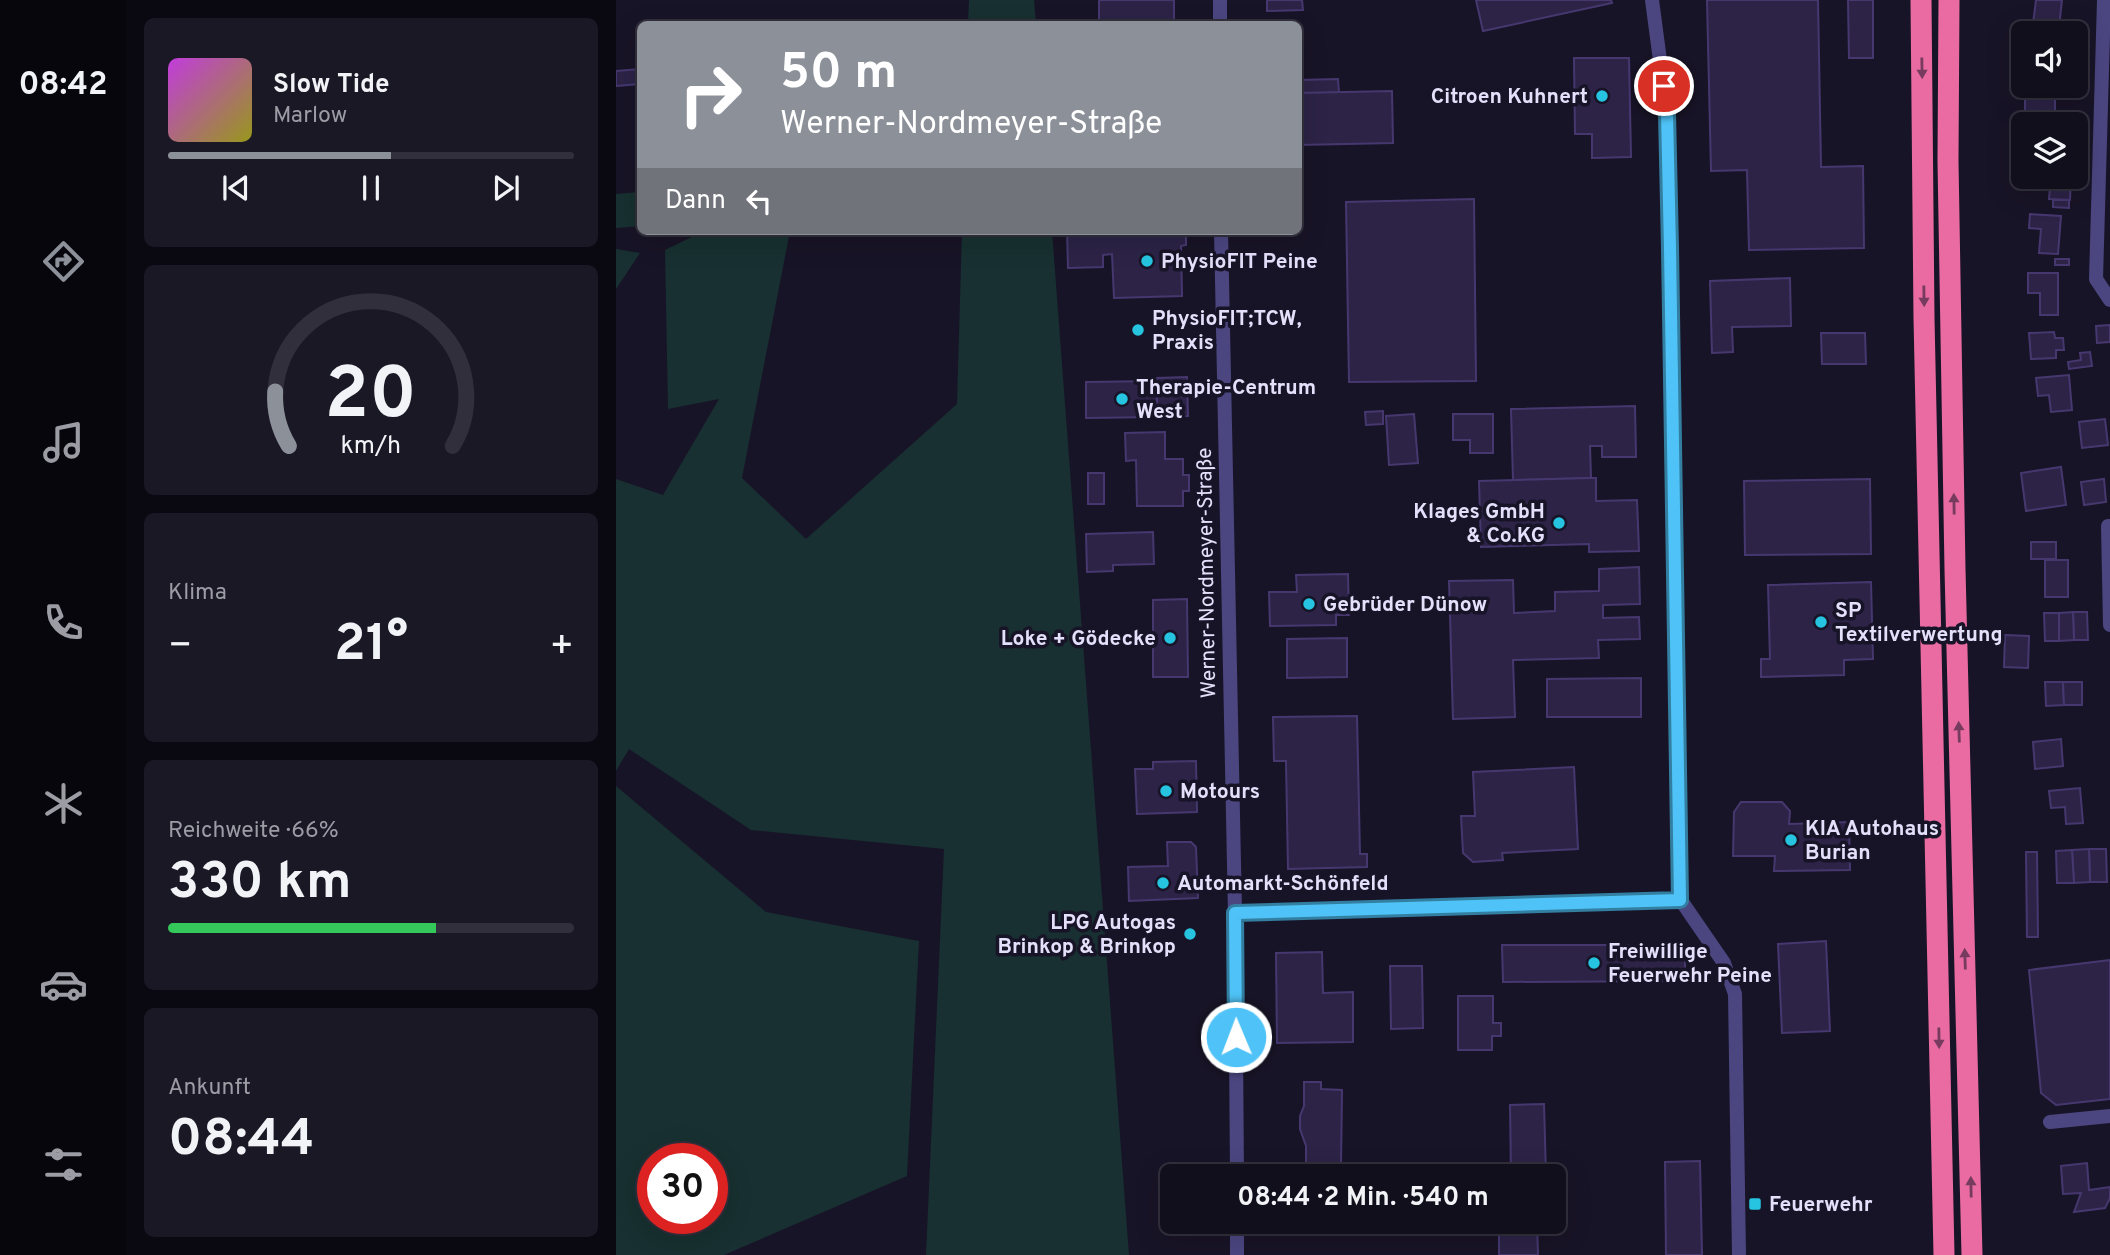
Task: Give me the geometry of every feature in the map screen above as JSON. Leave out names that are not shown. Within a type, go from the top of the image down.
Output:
[{"type":"highway","points":[[1921,0],[1924,318],[1944,1255]]},
{"type":"highway","points":[[1949,0],[1948,161],[1954,542],[1972,1255]]},
{"type":"street","points":[[1220,0],[1220,21]]},
{"type":"street","points":[[1652,0],[1667,113],[1680,900],[1724,963],[1735,994],[1739,1255]]},
{"type":"street","points":[[2104,0],[2096,279],[2110,300]]},
{"type":"street","name":"Werner-Nordmeyer-Straße","points":[[1221,235],[1235,913],[1237,1164]]},
{"type":"street","points":[[2110,526],[2110,625]]},
{"type":"street","points":[[1235,913],[1680,900]]},
{"type":"street","points":[[2050,1122],[2110,1115]]},
{"type":"street","points":[[1237,1234],[1237,1255]]},
{"type":"green space","points":[[969,0],[1034,0],[1036,21],[968,21]]},
{"type":"green space","points":[[637,192],[637,226],[616,228],[616,194]]},
{"type":"green space","points":[[696,235],[789,235],[742,478],[806,539],[957,404],[962,235],[1052,235],[1129,1255],[926,1255],[944,849],[751,830],[629,749],[616,771],[616,479],[663,495],[719,399],[668,409],[665,250]]},
{"type":"green space","points":[[616,249],[640,253],[616,289]]},
{"type":"green space","points":[[616,786],[766,912],[919,941],[907,1176],[724,1255],[616,1255]]},
{"type":"building","points":[[1099,0],[1174,0],[1174,21],[1099,21]]},
{"type":"building","points":[[1267,0],[1302,0],[1303,10],[1267,11]]},
{"type":"building","points":[[1476,0],[1611,0],[1612,3],[1483,31]]},
{"type":"building","points":[[1707,0],[1818,0],[1821,167],[1863,166],[1864,248],[1749,250],[1747,170],[1711,171]]},
{"type":"building","points":[[1848,0],[1873,0],[1873,58],[1849,58]]},
{"type":"building","points":[[2036,0],[2062,0],[2060,21],[2033,21]]},
{"type":"building","name":"Citroen Kuhnert","points":[[1574,58],[1629,58],[1631,157],[1592,158],[1592,134],[1575,134]]},
{"type":"building","points":[[637,69],[637,84],[616,86],[616,71]]},
{"type":"building","points":[[1338,79],[1339,93],[1302,93],[1302,80]]},
{"type":"building","points":[[1392,91],[1393,143],[1302,145],[1302,93]]},
{"type":"building","points":[[2025,98],[2055,98],[2055,112],[2025,112]]},
{"type":"building","points":[[2050,189],[2070,189],[2070,200],[2049,199]]},
{"type":"building","points":[[1474,199],[1476,381],[1349,382],[1346,202]]},
{"type":"building","points":[[2053,200],[2069,200],[2069,208],[2053,207]]},
{"type":"building","points":[[2030,214],[2061,216],[2058,254],[2039,253],[2041,229],[2029,228]]},
{"type":"building","name":"PhysioFIT Peine","points":[[1067,235],[1186,235],[1186,245],[1181,246],[1182,296],[1114,298],[1112,254],[1103,255],[1103,267],[1068,268]]},
{"type":"building","points":[[2055,259],[2069,259],[2069,265],[2055,265]]},
{"type":"building","points":[[2028,273],[2058,273],[2058,315],[2040,315],[2040,293],[2028,293]]},
{"type":"building","points":[[1790,278],[1791,326],[1732,327],[1733,352],[1712,353],[1710,281]]},
{"type":"building","points":[[2110,325],[2110,342],[2097,343],[2096,326]]},
{"type":"building","points":[[2054,332],[2055,338],[2063,338],[2064,350],[2056,350],[2056,358],[2031,359],[2029,333]]},
{"type":"building","points":[[1821,333],[1865,333],[1866,364],[1822,364]]},
{"type":"building","points":[[2090,352],[2092,366],[2069,369],[2068,362],[2081,360],[2080,353]]},
{"type":"building","points":[[2069,375],[2072,410],[2051,412],[2049,395],[2038,396],[2036,378]]},
{"type":"building","points":[[1187,377],[1188,416],[1157,417],[1157,378]]},
{"type":"building","name":"Therapie-Centrum West","points":[[1157,381],[1157,417],[1086,418],[1086,382]]},
{"type":"building","points":[[1635,406],[1636,457],[1602,457],[1602,446],[1590,446],[1591,478],[1513,480],[1511,409]]},
{"type":"building","points":[[1383,411],[1383,424],[1366,425],[1365,412]]},
{"type":"building","points":[[1414,414],[1418,463],[1389,465],[1386,416]]},
{"type":"building","points":[[1453,414],[1493,414],[1493,453],[1470,453],[1470,440],[1453,440]]},
{"type":"building","points":[[2105,419],[2108,445],[2082,448],[2079,422]]},
{"type":"building","points":[[1165,432],[1165,459],[1183,459],[1183,475],[1189,475],[1189,491],[1183,491],[1183,506],[1137,506],[1136,460],[1126,461],[1125,433]]},
{"type":"building","points":[[2061,467],[2066,505],[2026,511],[2021,473]]},
{"type":"building","points":[[1088,473],[1104,473],[1104,504],[1088,504]]},
{"type":"building","name":"Klages GmbH & Co.KG","points":[[1596,478],[1596,501],[1637,500],[1639,551],[1589,552],[1589,544],[1481,547],[1479,481]]},
{"type":"building","points":[[1870,479],[1871,554],[1745,555],[1744,481]]},
{"type":"building","points":[[2104,479],[2106,502],[2084,505],[2081,482]]},
{"type":"building","points":[[1153,532],[1154,564],[1113,565],[1113,571],[1087,572],[1086,534]]},
{"type":"building","points":[[2031,542],[2056,542],[2056,559],[2031,559]]},
{"type":"building","points":[[2045,560],[2068,560],[2068,597],[2045,597]]},
{"type":"building","points":[[1639,567],[1640,604],[1603,605],[1603,618],[1639,617],[1640,639],[1598,640],[1599,658],[1513,660],[1515,717],[1453,719],[1449,581],[1513,580],[1514,613],[1555,611],[1555,592],[1599,591],[1599,569]]},
{"type":"building","name":"Gebrüder Dünow","points":[[1348,574],[1349,615],[1336,615],[1336,625],[1270,626],[1269,592],[1297,592],[1296,575]]},
{"type":"building","name":"SP Textilverwertung","points":[[1871,582],[1873,659],[1844,660],[1844,675],[1761,677],[1761,659],[1770,659],[1768,585]]},
{"type":"building","name":"Loke + Gödecke","points":[[1187,599],[1188,677],[1153,677],[1153,600]]},
{"type":"building","points":[[2073,612],[2087,612],[2088,640],[2074,640]]},
{"type":"building","points":[[2073,612],[2074,640],[2059,641],[2059,613]]},
{"type":"building","points":[[2044,613],[2059,613],[2059,641],[2045,641]]},
{"type":"building","points":[[2005,635],[2029,636],[2028,668],[2004,667]]},
{"type":"building","points":[[1347,638],[1347,677],[1287,678],[1287,639]]},
{"type":"building","points":[[1641,678],[1641,717],[1547,717],[1547,679]]},
{"type":"building","points":[[2045,682],[2063,682],[2064,705],[2046,706]]},
{"type":"building","points":[[2063,682],[2082,682],[2082,705],[2064,705]]},
{"type":"building","points":[[1357,716],[1360,854],[1367,854],[1367,867],[1288,869],[1286,761],[1274,761],[1273,717]]},
{"type":"building","points":[[2061,739],[2063,766],[2035,769],[2033,742]]},
{"type":"building","name":"Motours","points":[[1196,761],[1197,812],[1137,814],[1135,769],[1153,769],[1153,762]]},
{"type":"building","points":[[1574,767],[1578,849],[1502,853],[1503,860],[1473,862],[1463,853],[1461,816],[1475,816],[1473,772]]},
{"type":"building","points":[[2080,788],[2083,823],[2066,824],[2065,807],[2051,808],[2049,791]]},
{"type":"building","name":"KIA Autohaus Burian","points":[[1741,802],[1782,802],[1790,811],[1789,824],[1849,822],[1850,870],[1774,871],[1775,856],[1733,856],[1734,812]]},
{"type":"building","name":"Automarkt-Schönfeld","points":[[1167,842],[1191,842],[1196,847],[1198,898],[1129,901],[1128,867],[1168,866]]},
{"type":"building","points":[[2089,849],[2106,849],[2107,882],[2090,882]]},
{"type":"building","points":[[2089,849],[2090,882],[2074,883],[2072,850]]},
{"type":"building","points":[[2072,850],[2074,883],[2057,883],[2056,851]]},
{"type":"building","points":[[2026,852],[2037,852],[2038,937],[2027,937]]},
{"type":"building","points":[[1826,941],[1830,1031],[1782,1033],[1778,944]]},
{"type":"building","name":"Freiwillige Feuerwehr Peine","points":[[1502,945],[1685,945],[1685,981],[1503,982]]},
{"type":"building","points":[[1322,952],[1323,993],[1353,992],[1353,1042],[1277,1043],[1276,953]]},
{"type":"building","points":[[2110,960],[2110,1099],[2056,1105],[2041,1093],[2029,970]]},
{"type":"building","points":[[1390,966],[1422,966],[1423,1028],[1391,1029]]},
{"type":"building","points":[[1458,996],[1493,996],[1493,1023],[1501,1023],[1501,1036],[1492,1036],[1492,1050],[1458,1050]]},
{"type":"building","points":[[1304,1082],[1321,1082],[1321,1089],[1342,1090],[1341,1164],[1306,1164],[1306,1146],[1300,1129],[1300,1116],[1304,1106]]},
{"type":"building","points":[[1544,1104],[1546,1164],[1511,1164],[1510,1105]]},
{"type":"building","points":[[1700,1161],[1702,1255],[1666,1255],[1665,1162]]},
{"type":"building","points":[[2087,1163],[2089,1190],[2110,1187],[2110,1198],[2105,1208],[2074,1212],[2081,1193],[2063,1194],[2061,1166]]},
{"type":"building","points":[[1499,1234],[1537,1234],[1538,1255],[1499,1255]]},
{"type":"place","name":"Citroen Kuhnert","points":[[1602,96]]},
{"type":"place","name":"PhysioFIT Peine","points":[[1147,261]]},
{"type":"place","name":"PhysioFIT;TCW, Praxis","points":[[1138,330]]},
{"type":"place","name":"Therapie-Centrum West","points":[[1122,399]]},
{"type":"place","name":"Klages GmbH & Co.KG","points":[[1559,523]]},
{"type":"place","name":"Gebrüder Dünow","points":[[1309,604]]},
{"type":"place","name":"SP Textilverwertung","points":[[1821,622]]},
{"type":"place","name":"Loke + Gödecke","points":[[1170,638]]},
{"type":"place","name":"Motours","points":[[1166,791]]},
{"type":"place","name":"KIA Autohaus Burian","points":[[1791,840]]},
{"type":"place","name":"Automarkt-Schönfeld","points":[[1163,883]]},
{"type":"place","name":"LPG Autogas Brinkop & Brinkop","points":[[1190,934]]},
{"type":"place","name":"Freiwillige Feuerwehr Peine","points":[[1594,963]]},
{"type":"place","name":"Feuerwehr","points":[[1755,1204]]},
{"type":"route","points":[[1236,1037],[1235,913],[1680,900],[1670,248],[1664,86]]}]
